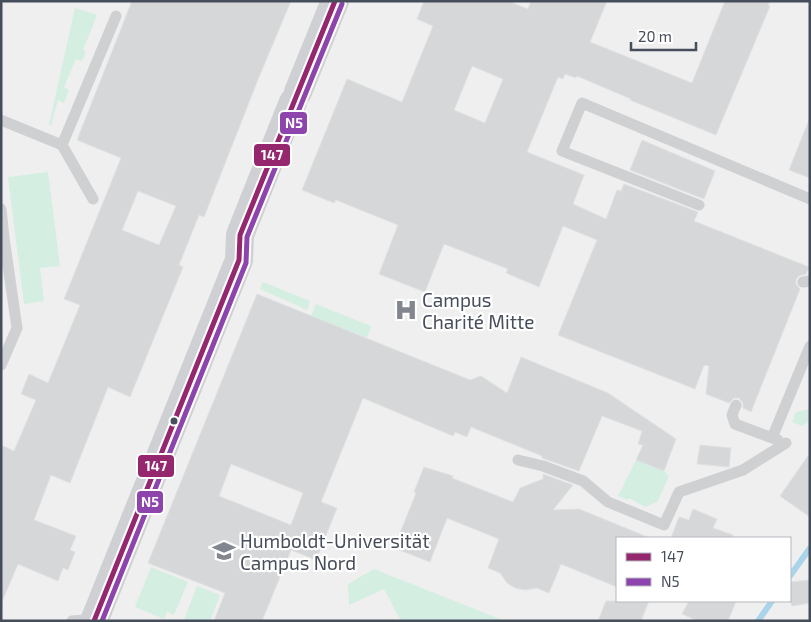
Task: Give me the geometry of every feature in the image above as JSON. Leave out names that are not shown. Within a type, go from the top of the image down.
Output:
[{"type":"street","points":[[87,620],[239,260],[240,235],[335,1]]},
{"type":"lane","points":[[62,145],[116,16]]},
{"type":"lane","points":[[699,205],[562,151],[582,103],[810,199]]},
{"type":"lane","points":[[1,120],[62,145],[93,198]]},
{"type":"lane","points":[[1,209],[17,328],[1,366]]},
{"type":"lane","points":[[772,438],[810,346]]},
{"type":"lane","points":[[518,460],[543,466],[583,480],[608,502],[664,525],[679,492],[743,470],[786,443],[735,424],[732,415],[736,406]]},
{"type":"green space","points":[[75,8],[97,15],[83,50],[86,52],[82,61],[76,59],[64,87],[69,90],[64,103],[58,100],[51,126],[49,125]]},
{"type":"green space","points":[[48,172],[60,266],[40,268],[44,301],[24,304],[8,177]]},
{"type":"green space","points":[[263,282],[310,301],[307,310],[260,289]]},
{"type":"green space","points":[[316,304],[371,326],[367,338],[311,316]]},
{"type":"green space","points":[[810,409],[810,421],[802,426],[792,422],[796,412]]},
{"type":"green space","points":[[636,460],[664,471],[669,476],[658,501],[645,507],[629,498],[628,500],[618,496]]},
{"type":"green space","points":[[151,567],[188,582],[174,615],[167,612],[164,619],[135,607]]},
{"type":"green space","points":[[374,569],[505,621],[401,621],[384,589],[349,605],[348,584]]},
{"type":"green space","points":[[197,586],[220,595],[210,621],[184,620]]},
{"type":"building","points":[[132,1],[291,1],[204,217],[199,215],[179,265],[183,267],[130,397],[108,387],[70,483],[51,475],[34,520],[76,536],[70,550],[75,552],[68,570],[63,568],[58,581],[18,564],[1,604],[1,445],[14,451],[36,400],[21,394],[29,374],[48,383],[80,305],[64,299],[121,158],[77,140]],"holes":[[[138,191],[176,206],[159,245],[122,230]]]},
{"type":"building","points":[[424,1],[508,1],[528,9],[531,1],[607,1],[590,42],[692,83],[725,1],[770,1],[768,6],[770,6],[716,135],[577,76],[576,78],[565,74],[563,79],[558,77],[527,152],[584,175],[573,204],[606,219],[617,190],[621,191],[624,184],[698,212],[694,221],[809,267],[806,274],[796,279],[796,284],[800,289],[751,412],[743,408],[743,403],[739,398],[734,398],[729,403],[706,394],[709,366],[704,365],[695,389],[558,335],[597,240],[563,226],[539,287],[506,273],[508,269],[444,244],[425,292],[379,274],[398,225],[336,200],[334,203],[302,190],[347,79],[402,102],[433,26],[417,19]],"holes":[[[472,66],[503,79],[485,123],[454,110]]]},
{"type":"building","points":[[810,120],[810,178],[789,170]]},
{"type":"building","points":[[642,140],[715,171],[704,199],[630,170]]},
{"type":"building","points":[[257,294],[470,380],[481,376],[507,393],[521,357],[608,393],[676,439],[664,471],[636,460],[643,445],[638,444],[642,431],[602,416],[579,471],[542,458],[542,456],[471,427],[467,437],[455,432],[453,436],[363,398],[321,502],[337,508],[316,560],[291,550],[262,621],[214,621],[225,593],[148,563]],"holes":[[[231,464],[303,493],[291,525],[219,496]]]},
{"type":"building","points":[[700,445],[731,448],[729,467],[697,464]]},
{"type":"building","points":[[810,453],[810,517],[780,496]]},
{"type":"building","points":[[424,467],[453,476],[452,478],[513,502],[520,488],[543,479],[543,474],[573,485],[553,510],[579,509],[648,537],[616,537],[616,587],[561,564],[549,593],[537,588],[525,590],[515,588],[507,583],[500,573],[488,568],[499,539],[447,518],[430,562],[394,548],[416,493],[414,492]]},
{"type":"building","points":[[693,509],[717,519],[713,528],[733,535],[733,537],[671,537],[679,517],[689,520]]},
{"type":"building","points":[[810,580],[810,603],[792,606],[791,582]]},
{"type":"building","points":[[606,601],[649,602],[641,621],[598,621]]},
{"type":"building","points":[[688,602],[736,602],[728,621],[698,621],[682,614]]},
{"type":"waterway","points":[[791,575],[810,548]]},
{"type":"waterway","points":[[758,621],[771,602]]},
{"type":"transit line","name":"147","points":[[94,621],[239,260],[240,235],[335,1]]},
{"type":"transit line","name":"N5","points":[[102,621],[246,263],[247,237],[342,4]]},
{"type":"place","name":"Campus Charité Mitte","points":[[406,310]]},
{"type":"place","name":"Humboldt-Universität Campus Nord","points":[[224,551]]}]
